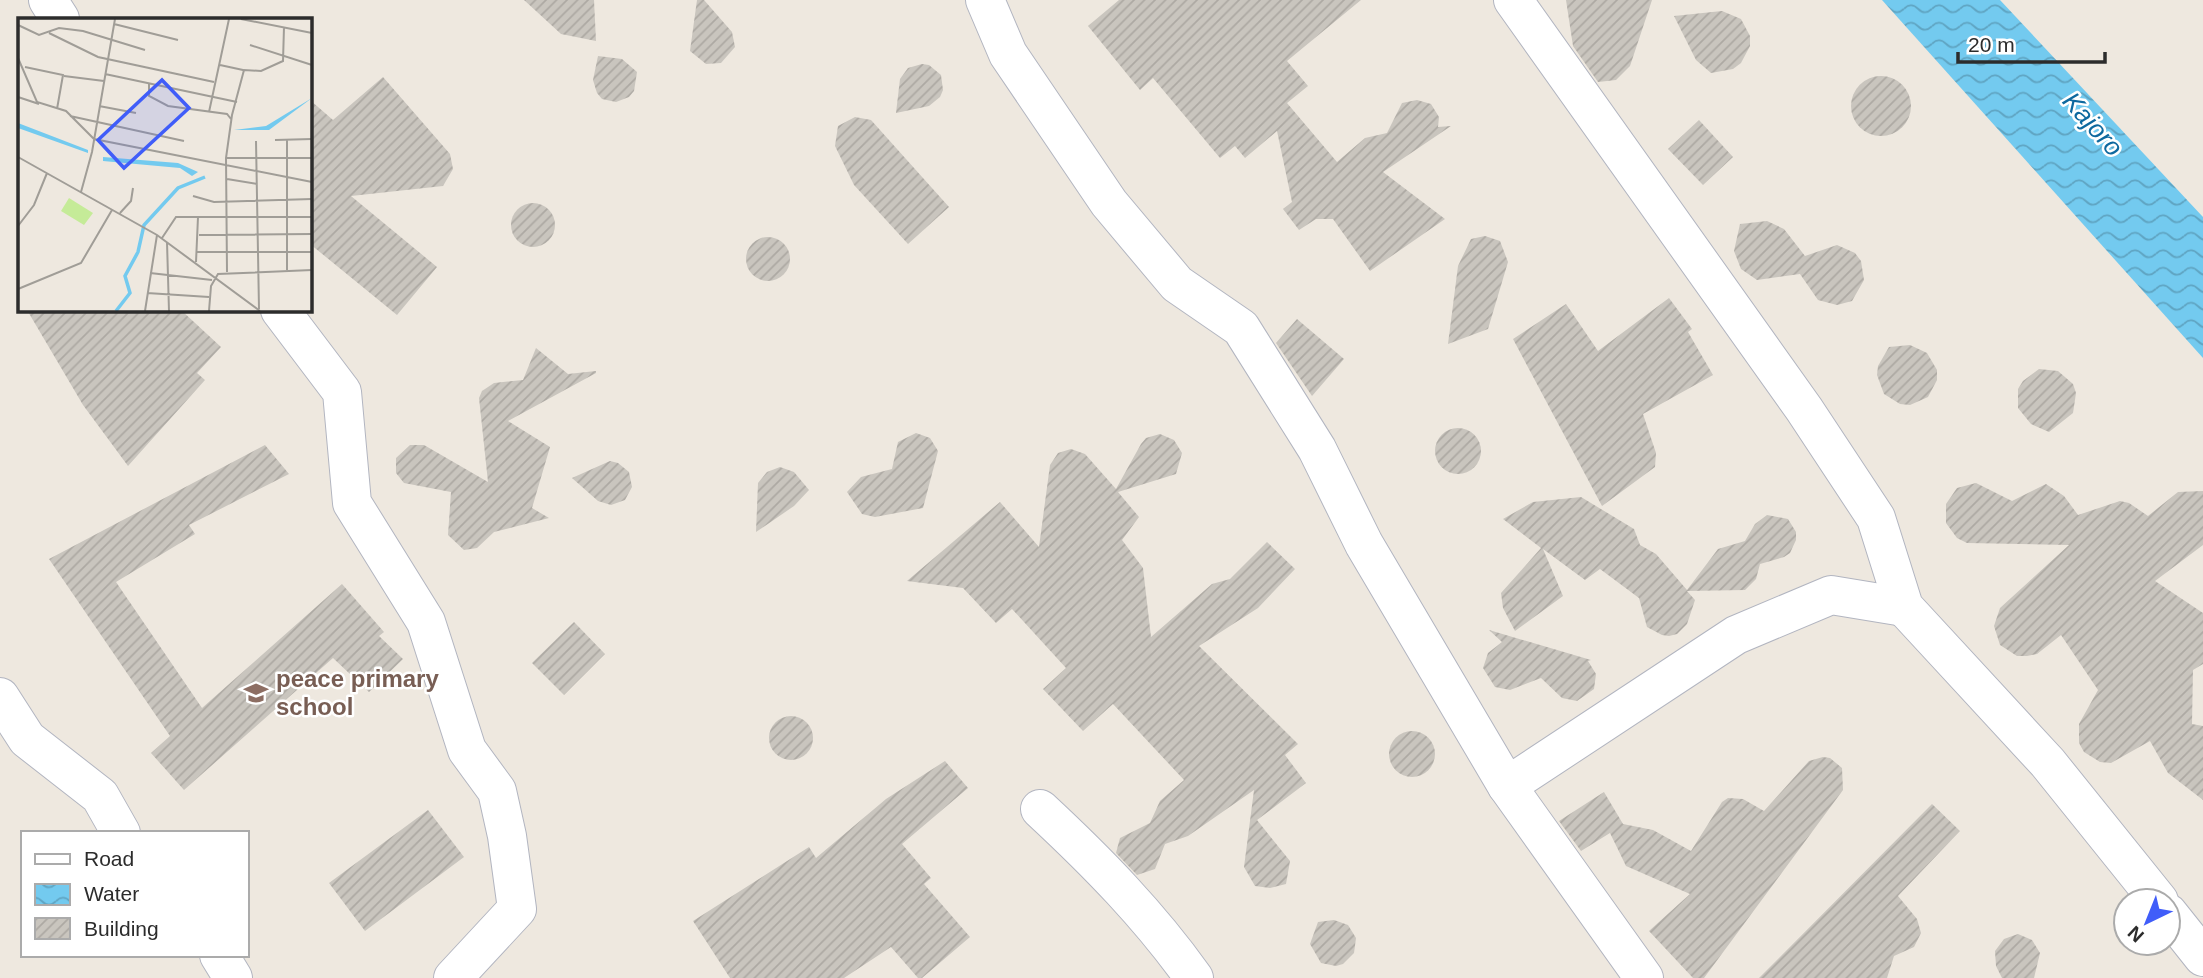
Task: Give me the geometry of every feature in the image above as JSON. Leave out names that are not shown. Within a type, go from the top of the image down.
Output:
[{"type":"street","points":[[48,0],[59,18]]},
{"type":"street","points":[[985,0],[1008,54],[1109,203],[1177,284],[1241,328],[1317,449],[1364,544],[1507,786],[1644,978]]},
{"type":"street","points":[[1513,0],[1804,409],[1876,519],[1904,607],[2048,763],[2148,887]]},
{"type":"street","points":[[282,312],[342,392],[352,503],[426,622],[467,750],[496,791],[508,836],[517,909],[453,978]]},
{"type":"street","points":[[1507,786],[1736,635],[1831,595],[1904,607]]},
{"type":"street","points":[[0,696],[27,740],[100,796],[120,831]]},
{"type":"street","points":[[1040,809],[1100,865],[1136,904],[1162,933],[1194,978]]},
{"type":"street","points":[[2182,931],[2203,957]]},
{"type":"street","points":[[220,957],[233,978]]},
{"type":"water","name":"Kajoro","points":[[1882,0],[2000,0],[2203,217],[2203,358]]},
{"type":"building","points":[[524,0],[594,0],[596,41],[561,34]]},
{"type":"building","points":[[697,0],[704,0],[732,32],[735,47],[721,63],[706,64],[690,51]]},
{"type":"building","points":[[1119,0],[1361,0],[1287,61],[1308,86],[1287,103],[1337,162],[1365,138],[1387,133],[1402,103],[1417,100],[1431,104],[1439,117],[1438,127],[1451,126],[1383,172],[1445,219],[1370,271],[1333,219],[1316,219],[1299,230],[1283,209],[1292,202],[1277,131],[1245,158],[1235,146],[1220,158],[1153,78],[1140,90],[1088,26]]},
{"type":"building","points":[[1566,0],[1652,0],[1630,66],[1616,80],[1598,82],[1573,46]]},
{"type":"building","points":[[1722,11],[1741,19],[1750,36],[1750,46],[1741,63],[1733,69],[1711,73],[1696,60],[1674,16]]},
{"type":"building","points":[[598,56],[622,59],[637,72],[634,91],[629,97],[616,102],[602,99],[597,93],[593,80]]},
{"type":"building","points":[[929,65],[941,75],[943,90],[940,97],[929,106],[896,113],[900,79],[908,68]]},
{"type":"building","points":[[1881,76],[1902,85],[1911,106],[1902,127],[1881,136],[1860,127],[1851,106],[1860,85]]},
{"type":"building","points":[[383,77],[450,154],[453,169],[443,186],[351,196],[437,267],[397,315],[312,246],[312,102],[333,120]]},
{"type":"building","points":[[855,117],[871,120],[949,207],[908,244],[854,185],[835,146],[838,126]]},
{"type":"building","points":[[1699,120],[1733,157],[1703,185],[1668,149]]},
{"type":"building","points":[[533,203],[548,210],[555,225],[548,240],[533,247],[518,240],[511,225],[518,210]]},
{"type":"building","points":[[1767,221],[1784,229],[1805,256],[1837,245],[1855,253],[1861,261],[1864,280],[1852,301],[1837,305],[1818,300],[1800,274],[1757,280],[1741,269],[1734,251],[1740,224]]},
{"type":"building","points":[[1485,236],[1500,241],[1508,262],[1488,329],[1448,344],[1458,266],[1471,239]]},
{"type":"building","points":[[768,237],[784,243],[790,259],[784,275],[768,281],[752,275],[746,259],[752,243]]},
{"type":"building","points":[[1669,298],[1692,329],[1688,332],[1713,375],[1643,414],[1656,453],[1655,467],[1602,506],[1513,339],[1566,304],[1598,351]]},
{"type":"building","points":[[28,312],[183,312],[221,347],[197,373],[205,380],[128,466],[83,405]]},
{"type":"building","points":[[1297,319],[1344,359],[1312,396],[1276,343]]},
{"type":"building","points":[[1910,345],[1927,353],[1937,370],[1937,380],[1928,397],[1910,405],[1900,404],[1884,394],[1877,375],[1878,366],[1889,347]]},
{"type":"building","points":[[536,348],[568,374],[596,371],[508,421],[550,447],[532,508],[549,518],[494,532],[477,548],[464,550],[448,535],[451,492],[404,483],[396,473],[396,458],[410,445],[424,445],[488,482],[479,398],[482,391],[494,383],[523,380]]},
{"type":"building","points":[[2039,369],[2058,371],[2073,384],[2076,393],[2073,413],[2049,432],[2031,424],[2018,408],[2018,389],[2023,381]]},
{"type":"building","points":[[1458,428],[1474,435],[1481,451],[1474,467],[1458,474],[1442,467],[1435,451],[1442,435]]},
{"type":"building","points":[[916,433],[930,438],[938,451],[923,508],[875,517],[862,514],[847,492],[861,477],[892,469],[898,442]]},
{"type":"building","points":[[1160,434],[1174,440],[1182,453],[1176,474],[1118,492],[1139,517],[1122,540],[1143,568],[1151,637],[1212,584],[1230,579],[1267,542],[1295,569],[1258,608],[1199,646],[1298,744],[1285,755],[1306,783],[1257,820],[1290,861],[1286,884],[1270,888],[1255,886],[1244,867],[1254,790],[1188,836],[1165,844],[1155,869],[1137,875],[1116,853],[1120,838],[1150,823],[1160,801],[1184,780],[1113,704],[1083,731],[1043,689],[1066,668],[1012,609],[996,623],[963,588],[907,581],[1000,502],[1039,547],[1050,465],[1058,453],[1071,449],[1085,454],[1116,489],[1141,444],[1146,438]]},
{"type":"building","points":[[265,445],[289,474],[189,525],[195,534],[116,582],[202,708],[342,584],[384,632],[379,636],[403,659],[369,692],[333,658],[184,790],[151,753],[170,736],[49,559]]},
{"type":"building","points":[[610,461],[618,463],[629,472],[632,487],[625,500],[611,505],[598,501],[572,478]]},
{"type":"building","points":[[780,467],[794,472],[809,490],[794,506],[756,532],[758,483],[767,472]]},
{"type":"building","points":[[1976,483],[2012,501],[2046,484],[2064,496],[2078,515],[2120,501],[2129,503],[2148,516],[2178,492],[2203,491],[2203,545],[2155,581],[2203,613],[2203,664],[2193,670],[2192,724],[2203,726],[2203,800],[2168,773],[2150,741],[2111,763],[2100,762],[2084,752],[2079,743],[2079,724],[2098,690],[2061,635],[2037,654],[2027,656],[2017,656],[2000,645],[1994,626],[2000,608],[2069,545],[1967,543],[1957,538],[1946,523],[1946,504],[1957,488]]},
{"type":"building","points":[[1581,497],[1634,529],[1640,545],[1656,554],[1687,590],[1718,549],[1745,541],[1755,524],[1767,515],[1788,519],[1796,532],[1796,540],[1790,553],[1784,557],[1760,564],[1756,579],[1745,590],[1687,591],[1695,600],[1687,624],[1677,634],[1669,636],[1647,627],[1639,598],[1600,569],[1585,580],[1543,549],[1563,596],[1515,631],[1503,608],[1501,593],[1541,548],[1503,519],[1533,502]]},
{"type":"building","points":[[574,622],[605,654],[564,695],[532,663]]},
{"type":"building","points":[[1489,630],[1591,660],[1588,661],[1596,674],[1594,689],[1577,701],[1562,698],[1541,678],[1510,690],[1495,687],[1483,668],[1488,653],[1502,642]]},
{"type":"building","points":[[791,716],[806,723],[813,738],[806,753],[791,760],[776,753],[769,738],[776,723]]},
{"type":"building","points":[[1412,731],[1428,738],[1435,754],[1428,770],[1412,777],[1396,770],[1389,754],[1396,738]]},
{"type":"building","points":[[1830,758],[1842,768],[1843,790],[1704,978],[1693,978],[1649,931],[1690,894],[1626,866],[1610,833],[1581,851],[1559,821],[1604,792],[1623,824],[1653,830],[1691,851],[1722,802],[1728,798],[1743,799],[1764,811],[1809,761]]},
{"type":"building","points":[[945,761],[968,788],[902,844],[931,878],[924,884],[970,937],[922,978],[918,978],[891,947],[844,978],[730,978],[693,921],[809,847],[816,858],[886,799]]},
{"type":"building","points":[[1932,804],[1960,831],[1898,896],[1917,919],[1921,933],[1914,947],[1894,956],[1887,978],[1759,978]]},
{"type":"building","points":[[428,810],[464,857],[365,931],[329,883]]},
{"type":"building","points":[[1334,920],[1348,925],[1356,938],[1354,953],[1343,964],[1336,966],[1321,963],[1310,944],[1318,922]]},
{"type":"building","points":[[2018,934],[2032,940],[2040,953],[2034,978],[2002,978],[1996,966],[1995,951],[2004,939]]},
{"type":"place","name":"peace primary school","points":[[256,693]]}]
